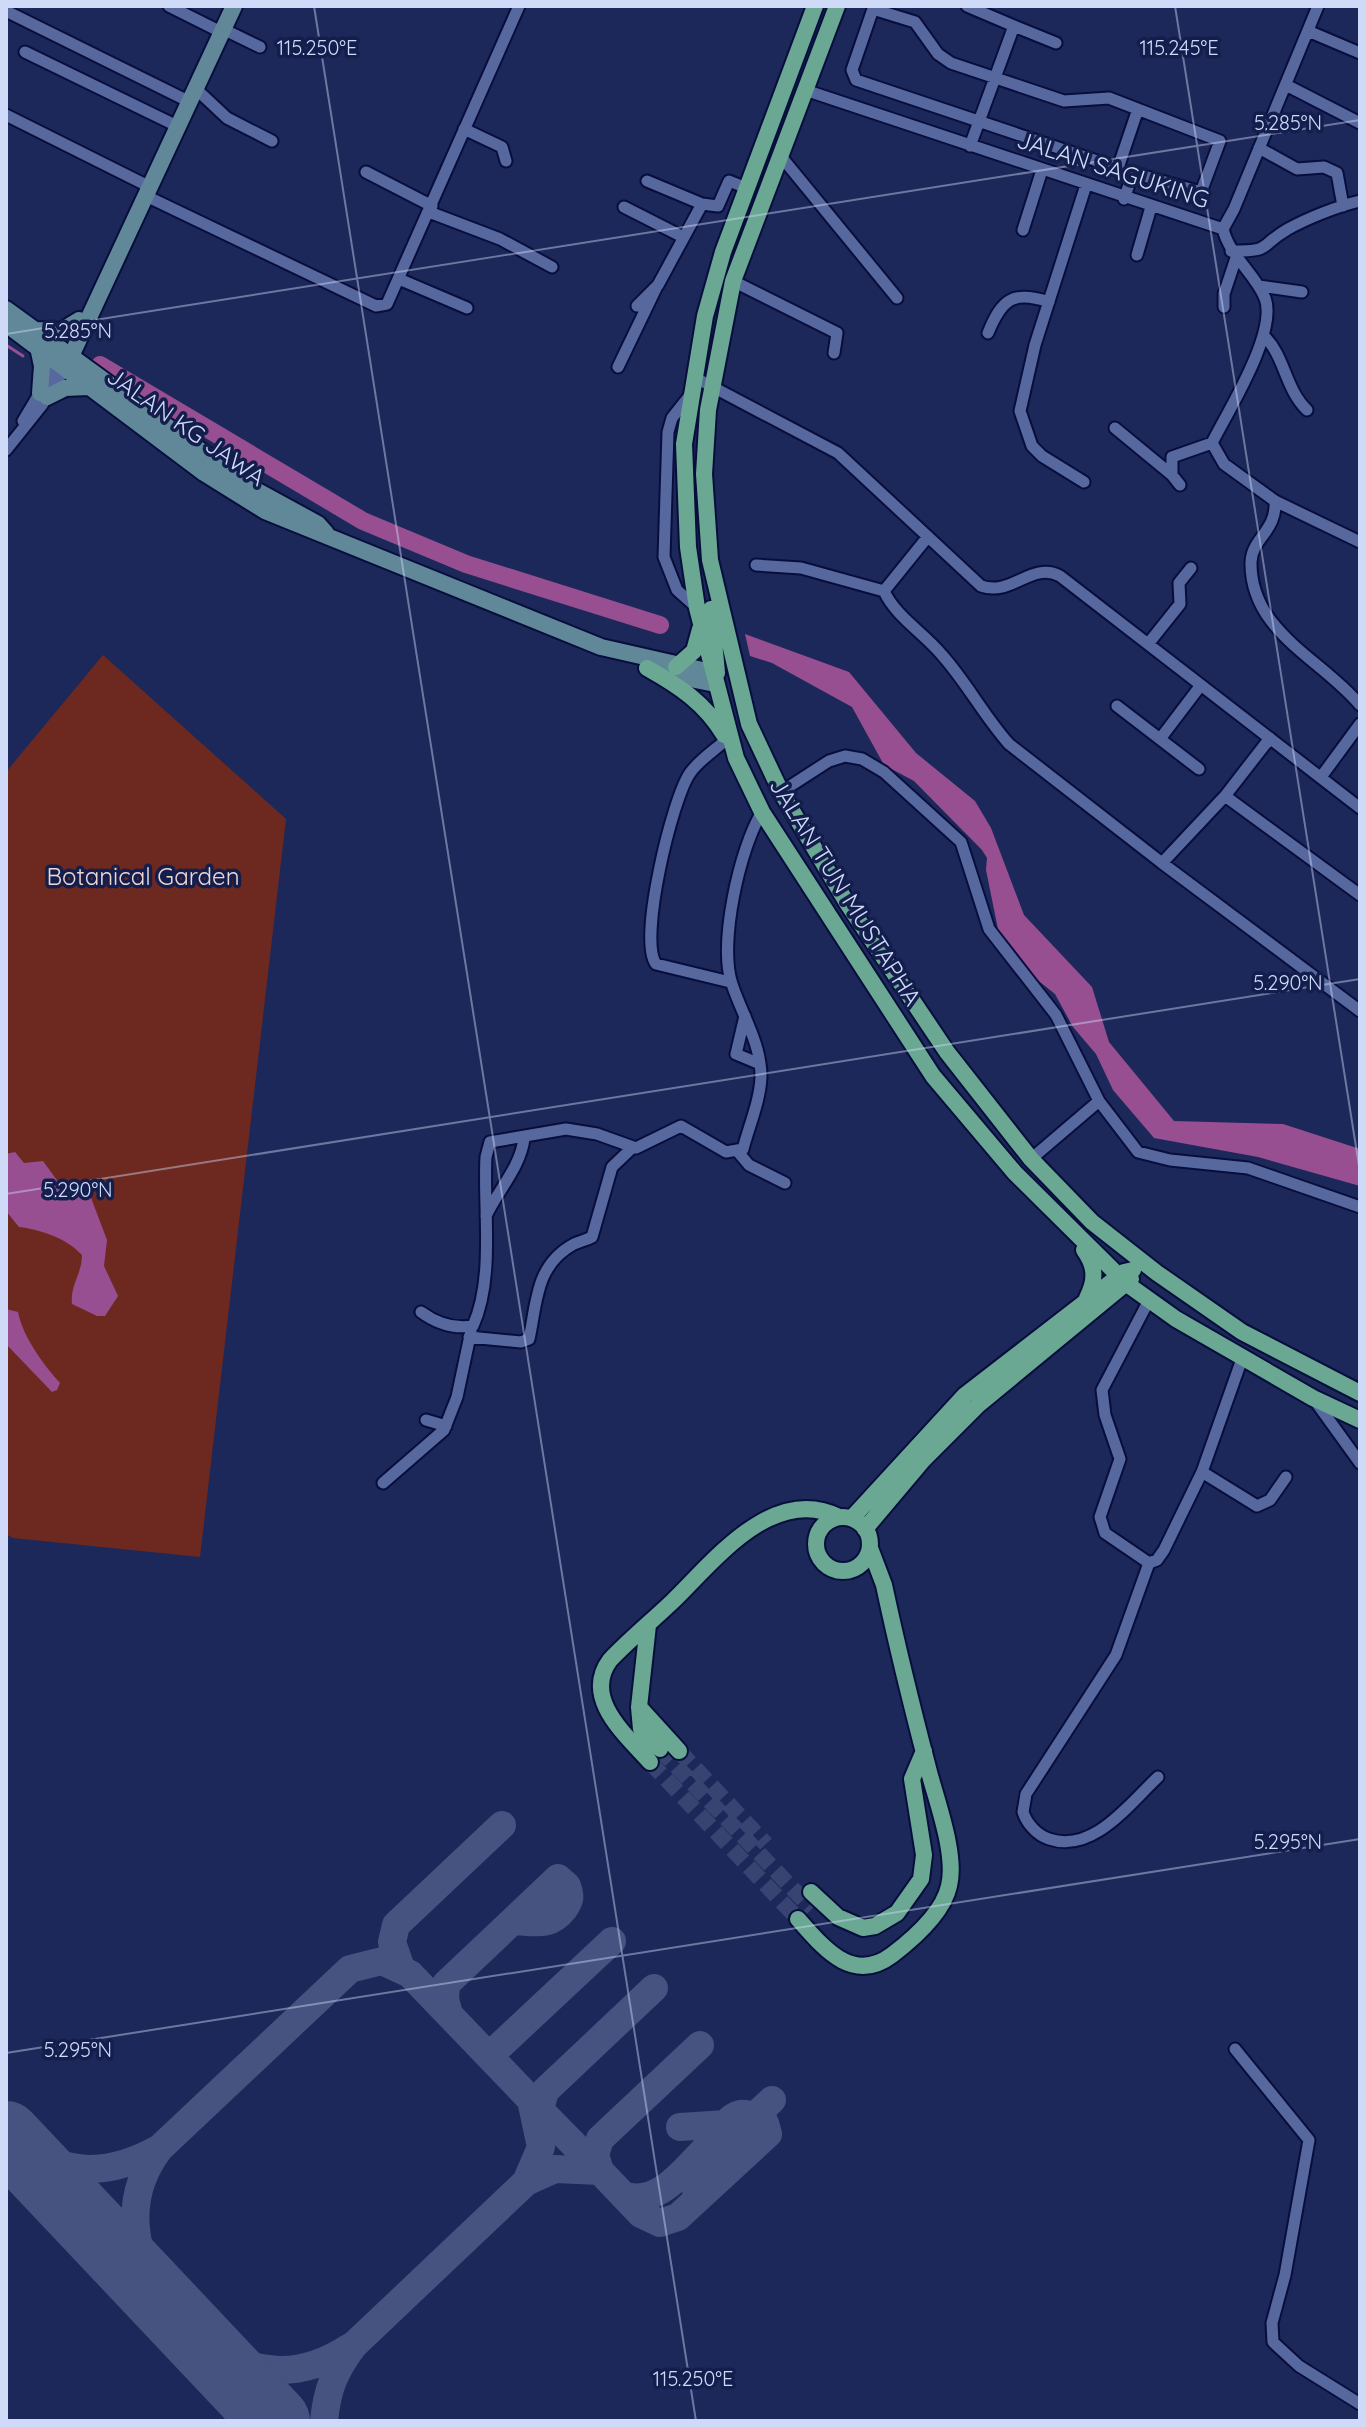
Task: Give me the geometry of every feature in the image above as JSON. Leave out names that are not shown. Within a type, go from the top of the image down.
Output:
[{"type":"main road","points":[[64,360],[234,6]]},
{"type":"main road","name":"JALAN TUN MUSTAPHA","points":[[815,6],[744,187],[705,316],[684,444],[685,499],[700,628],[736,758],[762,812],[933,1076],[971,1125],[1043,1200],[1176,1319],[1313,1398],[1360,1420]]},
{"type":"main road","points":[[837,6],[778,154],[733,281],[712,384],[704,459],[715,676],[735,694],[781,792],[898,981],[947,1052],[1031,1159],[1092,1222],[1242,1332]]},
{"type":"main road","points":[[6,309],[64,360]]},
{"type":"main road","points":[[6,324],[38,347],[64,360]]},
{"type":"main road","points":[[33,330],[61,331],[81,324]]},
{"type":"main road","points":[[38,347],[43,395],[91,381],[81,324]]},
{"type":"main road","name":"JALAN KG JAWA","points":[[64,360],[252,488],[318,524],[327,535],[677,679],[715,676]]},
{"type":"main road","points":[[710,560],[749,724]]},
{"type":"main road","points":[[676,667],[694,651],[700,628]]},
{"type":"main road","name":"JALAN KG JAWA","points":[[601,647],[715,676]]},
{"type":"main road","points":[[647,668],[692,696],[713,717],[736,758]]},
{"type":"main road","points":[[1043,1200],[1093,1265],[1095,1283],[1089,1307]]},
{"type":"main road","points":[[1092,1222],[1126,1277],[1360,1393]]},
{"type":"main road","points":[[870,1548],[862,1564],[854,1570],[835,1571],[827,1567],[816,1552],[817,1534],[822,1526],[852,1521],[923,1460],[978,1405],[1126,1277]]},
{"type":"main road","points":[[1089,1307],[1124,1298],[1176,1319]]},
{"type":"main road","points":[[648,1625],[639,1707],[641,1729],[655,1755],[604,1705],[599,1681],[610,1660],[738,1539],[763,1520],[804,1510],[852,1521],[870,1548],[884,1585],[951,1868],[948,1892],[939,1908],[889,1957],[879,1963],[860,1967],[836,1958],[798,1919]]},
{"type":"main road","points":[[639,1707],[679,1751]]},
{"type":"main road","points":[[812,1900],[863,1928],[875,1926],[897,1913],[921,1879],[924,1855],[912,1779],[924,1751]]},
{"type":"street","points":[[169,6],[260,47]]},
{"type":"street","points":[[6,115],[146,190],[376,306],[387,304],[519,6]]},
{"type":"street","points":[[967,6],[1056,43]]},
{"type":"street","name":"JALAN SAGUKING","points":[[805,90],[1124,199],[1223,229],[1318,6]]},
{"type":"street","points":[[874,8],[915,22],[945,59],[994,77],[1064,101],[1102,96],[1217,138],[1219,146],[1201,192],[978,123],[853,76],[874,8]]},
{"type":"street","points":[[8,12],[192,95],[227,118],[272,141]]},
{"type":"street","points":[[970,146],[1014,26]]},
{"type":"street","points":[[1308,31],[1360,53]]},
{"type":"street","points":[[25,52],[177,126]]},
{"type":"street","points":[[1286,85],[1360,123]]},
{"type":"street","points":[[1118,168],[1138,109]]},
{"type":"street","points":[[464,129],[502,147],[506,161]]},
{"type":"street","points":[[1259,148],[1297,169],[1324,167],[1337,173],[1343,206]]},
{"type":"street","points":[[778,154],[897,298]]},
{"type":"street","points":[[1023,230],[1042,170]]},
{"type":"street","points":[[366,172],[430,209],[500,239],[552,267]]},
{"type":"street","points":[[1124,199],[1133,173]]},
{"type":"street","points":[[647,181],[702,204],[718,206],[729,181],[744,187]]},
{"type":"street","points":[[1084,482],[1042,456],[1032,446],[1021,421],[1021,404],[1086,185]]},
{"type":"street","points":[[1234,254],[1263,250],[1289,229],[1313,220],[1333,207],[1360,201]]},
{"type":"street","points":[[618,367],[702,204]]},
{"type":"street","points":[[624,207],[683,237]]},
{"type":"street","points":[[1137,255],[1151,207]]},
{"type":"street","points":[[1172,475],[1172,457],[1212,443],[1264,336],[1267,304],[1259,286],[1234,254],[1223,229]]},
{"type":"street","points":[[1224,307],[1224,294],[1234,254]]},
{"type":"street","points":[[399,279],[467,308]]},
{"type":"street","points":[[733,281],[837,333],[834,353]]},
{"type":"street","points":[[637,306],[658,285]]},
{"type":"street","points":[[1259,286],[1302,292]]},
{"type":"street","points":[[988,333],[999,311],[1015,297],[1027,295],[1049,302]]},
{"type":"street","points":[[1264,336],[1272,344],[1291,388],[1307,410]]},
{"type":"street","points":[[10,445],[64,360]]},
{"type":"street","points":[[697,608],[677,590],[664,557],[668,432],[672,418],[693,386],[712,384],[838,453],[926,539],[981,586],[991,590],[1008,587],[1032,574],[1054,573],[1360,808]]},
{"type":"street","points":[[1115,428],[1180,485]]},
{"type":"street","points":[[1212,443],[1224,464],[1275,501],[1360,542]]},
{"type":"street","points":[[1275,501],[1272,525],[1252,551],[1256,596],[1290,643],[1360,705]]},
{"type":"street","points":[[884,591],[926,539]]},
{"type":"street","points":[[756,565],[801,568],[884,591],[893,607],[943,656],[988,721],[1009,744],[1360,1011]]},
{"type":"street","points":[[1148,644],[1180,604],[1179,583],[1191,568]]},
{"type":"street","points":[[1160,739],[1201,685]]},
{"type":"street","points":[[1117,706],[1199,769]]},
{"type":"street","points":[[1321,777],[1360,724]]},
{"type":"street","points":[[1162,863],[1225,796],[1270,738]]},
{"type":"street","points":[[727,739],[693,769],[684,785],[668,842],[649,935],[656,964],[730,982]]},
{"type":"street","points":[[781,792],[829,761],[845,756],[862,759],[884,772],[961,842],[989,929],[1056,1015],[1099,1101],[1138,1152],[1170,1160],[1248,1168],[1360,1207]]},
{"type":"street","points":[[1225,796],[1360,895]]},
{"type":"street","points":[[383,1483],[421,1453],[446,1426],[457,1397],[482,1292],[487,1145],[524,1139],[552,1128],[597,1134],[632,1148],[644,1147],[681,1126],[726,1152],[743,1149],[758,1095],[760,1064],[745,1015],[730,982],[732,915],[747,838],[762,812]]},
{"type":"street","points":[[745,1015],[736,1054],[760,1064]]},
{"type":"street","points":[[1031,1159],[1099,1101]]},
{"type":"street","points":[[484,1219],[498,1190],[513,1172],[524,1139]]},
{"type":"street","points":[[421,1312],[471,1332],[521,1342],[529,1339],[533,1304],[540,1283],[564,1253],[592,1237],[612,1167],[632,1148]]},
{"type":"street","points":[[738,1152],[749,1165],[785,1183]]},
{"type":"street","points":[[1146,1306],[1102,1390],[1105,1415],[1120,1459],[1100,1517],[1105,1533],[1149,1563]]},
{"type":"street","points":[[1158,1777],[1095,1833],[1072,1843],[1043,1837],[1023,1812],[1026,1794],[1116,1655],[1149,1563],[1157,1560],[1164,1550],[1202,1472],[1243,1356]]},
{"type":"street","points":[[1313,1398],[1360,1463]]},
{"type":"street","points":[[426,1420],[446,1426]]},
{"type":"street","points":[[1202,1472],[1257,1506],[1270,1500],[1286,1477]]},
{"type":"street","points":[[1235,2049],[1309,2140],[1285,2275],[1272,2323],[1273,2342],[1284,2355],[1360,2404]]},
{"type":"green space","name":"Botanical Garden","points":[[103,655],[286,819],[200,1557],[13,1538],[6,1534],[6,772]]},
{"type":"shaded area","points":[[745,634],[849,672],[916,753],[975,801],[991,828],[1024,915],[1092,987],[1109,1042],[1174,1121],[1283,1124],[1360,1149],[1360,1186],[1258,1157],[1154,1138],[1113,1090],[1096,1054],[1073,1027],[1055,994],[1016,963],[999,934],[986,870],[987,858],[982,850],[914,781],[884,765],[852,707],[772,663],[750,656]]},
{"type":"shaded area","points":[[15,1152],[24,1163],[43,1161],[59,1183],[64,1181],[90,1195],[107,1240],[104,1266],[118,1296],[105,1316],[97,1316],[72,1304],[82,1255],[53,1236],[19,1227],[6,1211],[6,1154]]},
{"type":"shaded area","points":[[6,1309],[18,1312],[34,1350],[60,1383],[57,1390],[52,1392],[6,1344]]},
{"type":"waterway","points":[[6,345],[23,356]]},
{"type":"waterway","points":[[100,365],[363,521],[466,564],[660,625]]},
{"type":"taxiway","points":[[401,1968],[392,1942],[396,1925],[502,1825]]},
{"type":"taxiway","points":[[449,2014],[445,1999],[446,1984],[558,1878],[567,1886],[569,1901],[554,1919],[542,1922],[513,1921]]},
{"type":"taxiway","points":[[489,2056],[612,1941]]},
{"type":"taxiway","points":[[159,2298],[138,2241],[136,2203],[148,2166],[160,2148],[350,1969],[382,1961],[410,1974],[531,2100],[541,2147],[526,2182],[354,2345],[333,2380],[324,2421]]},
{"type":"taxiway","points":[[654,1988],[545,2091],[540,2110],[600,2171],[595,2155],[600,2139],[700,2045]]},
{"type":"taxiway","points":[[696,2191],[709,2176],[711,2156],[772,2100]]},
{"type":"taxiway","points":[[526,2182],[555,2169],[600,2171],[641,2214],[660,2223],[678,2217],[768,2134],[765,2123],[744,2114],[735,2116],[726,2124],[680,2127]]},
{"type":"taxiway","points":[[7,2138],[46,2159],[82,2168],[100,2169],[119,2165],[160,2148]]},
{"type":"taxiway","points":[[623,2195],[648,2196],[660,2191],[710,2144]]},
{"type":"taxiway","points":[[209,2351],[246,2365],[280,2370],[314,2365],[350,2347]]},
{"type":"runway","points":[[6,2136],[275,2421]]},
{"type":"tunnel","points":[[660,1749],[812,1909]]},
{"type":"tunnel","points":[[679,1751],[766,1844]]},
{"type":"tunnel","points":[[650,1762],[798,1919]]}]
